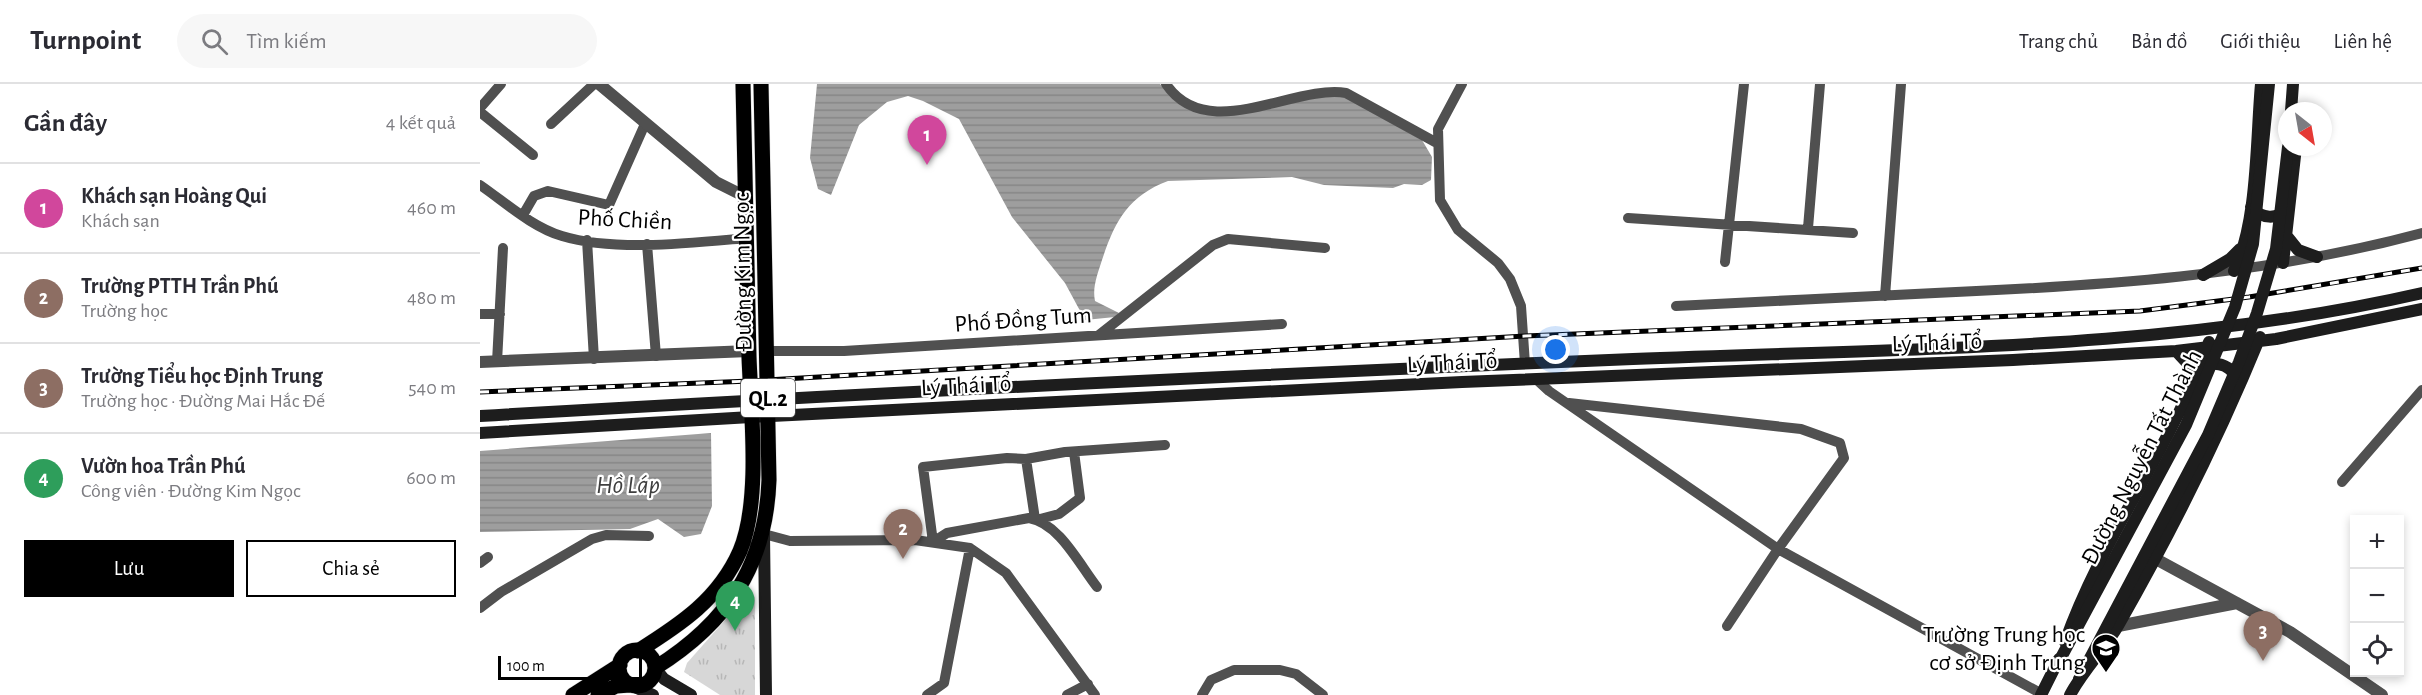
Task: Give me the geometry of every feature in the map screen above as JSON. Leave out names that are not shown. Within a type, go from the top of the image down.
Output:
[{"type":"main road","name":"Đường Kim Ngọc","points":[[638,651],[699,610],[724,579],[740,551],[750,507],[751,417],[744,84]]},
{"type":"main road","name":"Đường Kim Ngọc","points":[[655,668],[693,640],[726,606],[747,575],[764,534],[768,508],[768,399],[761,84]]},
{"type":"main road","points":[[2234,271],[2245,243],[2261,84]]},
{"type":"main road","name":"Đường Nguyễn Tất Thành","points":[[2042,695],[2186,425],[2235,307],[2253,244],[2263,171],[2269,84]]},
{"type":"main road","points":[[2292,102],[2294,84]]},
{"type":"main road","points":[[2300,102],[2302,84]]},
{"type":"main road","name":"Đường Nguyễn Tất Thành","points":[[2070,695],[2208,435],[2239,362],[2258,313],[2276,249],[2287,156]]},
{"type":"main road","points":[[2283,263],[2295,156]]},
{"type":"main road","points":[[2250,207],[2257,214],[2268,217],[2282,214],[2290,207]]},
{"type":"main road","points":[[2286,235],[2298,250],[2317,257]]},
{"type":"main road","points":[[2203,275],[2230,259],[2245,243]]},
{"type":"main road","name":"Lý Thái Tổ","points":[[480,416],[768,399],[1525,363],[2013,344],[2213,330],[2353,309],[2422,293]]},
{"type":"main road","name":"Lý Thái Tổ","points":[[480,433],[768,416],[1462,382],[2013,360],[2176,351],[2285,337],[2422,309]]},
{"type":"main road","points":[[2079,679],[2118,626],[2216,440],[2266,323]]},
{"type":"main road","points":[[2056,668],[2078,606],[2177,420],[2213,330]]},
{"type":"main road","points":[[2248,365],[2260,352],[2285,337]]},
{"type":"main road","points":[[2176,351],[2189,365],[2191,388]]},
{"type":"main road","points":[[1684,357],[1685,373]]},
{"type":"main road","points":[[2200,367],[2214,363],[2225,365],[2234,372],[2240,385]]},
{"type":"main road","points":[[1461,367],[1462,382]]},
{"type":"main road","points":[[764,534],[766,695]]},
{"type":"main road","points":[[638,651],[650,656],[655,668],[664,679],[691,695]]},
{"type":"main road","name":"QL.2","points":[[573,695],[620,665],[626,654],[638,651]]},
{"type":"main road","points":[[620,665],[621,677],[630,685],[653,695]]},
{"type":"main road","name":"QL.2","points":[[598,695],[616,686],[639,686],[647,683],[653,677],[655,668]]},
{"type":"street","points":[[501,84],[480,110],[533,155]]},
{"type":"street","points":[[551,124],[597,84],[716,182],[746,197]]},
{"type":"street","points":[[1166,84],[1179,98],[1191,105],[1222,110],[1274,103],[1311,92],[1336,90],[1346,93],[1437,143]]},
{"type":"street","points":[[1462,84],[1438,129],[1440,200],[1458,230],[1498,263],[1510,279],[1521,306],[1525,363]]},
{"type":"street","points":[[1725,262],[1744,84]]},
{"type":"street","points":[[1808,228],[1820,84]]},
{"type":"street","points":[[1885,296],[1901,84]]},
{"type":"street","points":[[523,215],[534,196],[548,191],[609,205],[645,124]]},
{"type":"street","name":"Phố Chiền","points":[[481,189],[538,226],[562,236],[647,244],[747,238]]},
{"type":"street","points":[[1628,218],[1808,228],[1853,233]]},
{"type":"street","points":[[1676,306],[2052,288],[2203,275],[2317,257],[2422,233]]},
{"type":"street","points":[[1099,335],[1213,245],[1228,239],[1325,248]]},
{"type":"street","points":[[586,240],[594,358]]},
{"type":"street","points":[[647,244],[656,356]]},
{"type":"street","points":[[497,362],[503,248]]},
{"type":"street","points":[[480,314],[500,314]]},
{"type":"street","name":"Phố Đồng Tum","points":[[766,351],[844,351],[1282,324]]},
{"type":"street","points":[[480,362],[749,351]]},
{"type":"street","points":[[1536,379],[1567,403],[1778,549],[2042,695]]},
{"type":"street","points":[[2343,482],[2422,390]]},
{"type":"street","points":[[1567,403],[1801,429],[1840,443],[1844,458],[1778,549],[1727,626]]},
{"type":"street","points":[[933,542],[923,467],[1165,445]]},
{"type":"street","points":[[933,542],[947,533],[1059,514],[1080,498],[1074,452]]},
{"type":"street","points":[[1026,459],[1037,519],[1059,536],[1097,587]]},
{"type":"street","points":[[764,534],[790,541],[915,540],[969,548],[1006,573],[1095,695]]},
{"type":"street","points":[[480,608],[501,592],[592,539],[606,535],[649,536]]},
{"type":"street","points":[[927,695],[944,683],[969,548]]},
{"type":"street","points":[[2154,558],[2290,632],[2382,695]]},
{"type":"street","points":[[2118,626],[2223,604],[2239,603]]},
{"type":"street","points":[[1202,695],[1211,680],[1234,670],[1280,670],[1296,674],[1323,695]]},
{"type":"street","points":[[1067,695],[1088,684]]},
{"type":"green space","points":[[749,593],[755,598],[755,695],[720,695],[684,672],[687,663]]},
{"type":"water","points":[[817,84],[1160,84],[1174,99],[1210,115],[1326,93],[1345,97],[1422,140],[1432,157],[1431,180],[1422,185],[1404,184],[1393,188],[1324,185],[1292,177],[1168,181],[1154,187],[1133,202],[1118,222],[1107,246],[1096,280],[1095,301],[1119,313],[1115,317],[1085,320],[1065,283],[1012,217],[959,119],[923,101],[908,96],[887,102],[859,125],[831,195],[818,189],[810,158]]},
{"type":"water","name":"Hồ Láp","points":[[711,433],[712,506],[701,534],[684,537],[658,519],[630,529],[480,532],[480,451]]},
{"type":"railway","points":[[480,392],[750,381],[1525,336],[2140,311],[2249,297],[2422,268]]},
{"type":"place","name":"Khách sạn Hoàng Qui","points":[[927,165]]},
{"type":"place","name":"Trường PTTH Trần Phú","points":[[903,559]]},
{"type":"place","name":"Vườn hoa Trần Phú","points":[[735,631]]},
{"type":"place","name":"Trường Tiểu học Định Trung","points":[[2263,661]]},
{"type":"place","name":"Trường Trung học cơ sở Định Trung","points":[[2106,674]]}]
